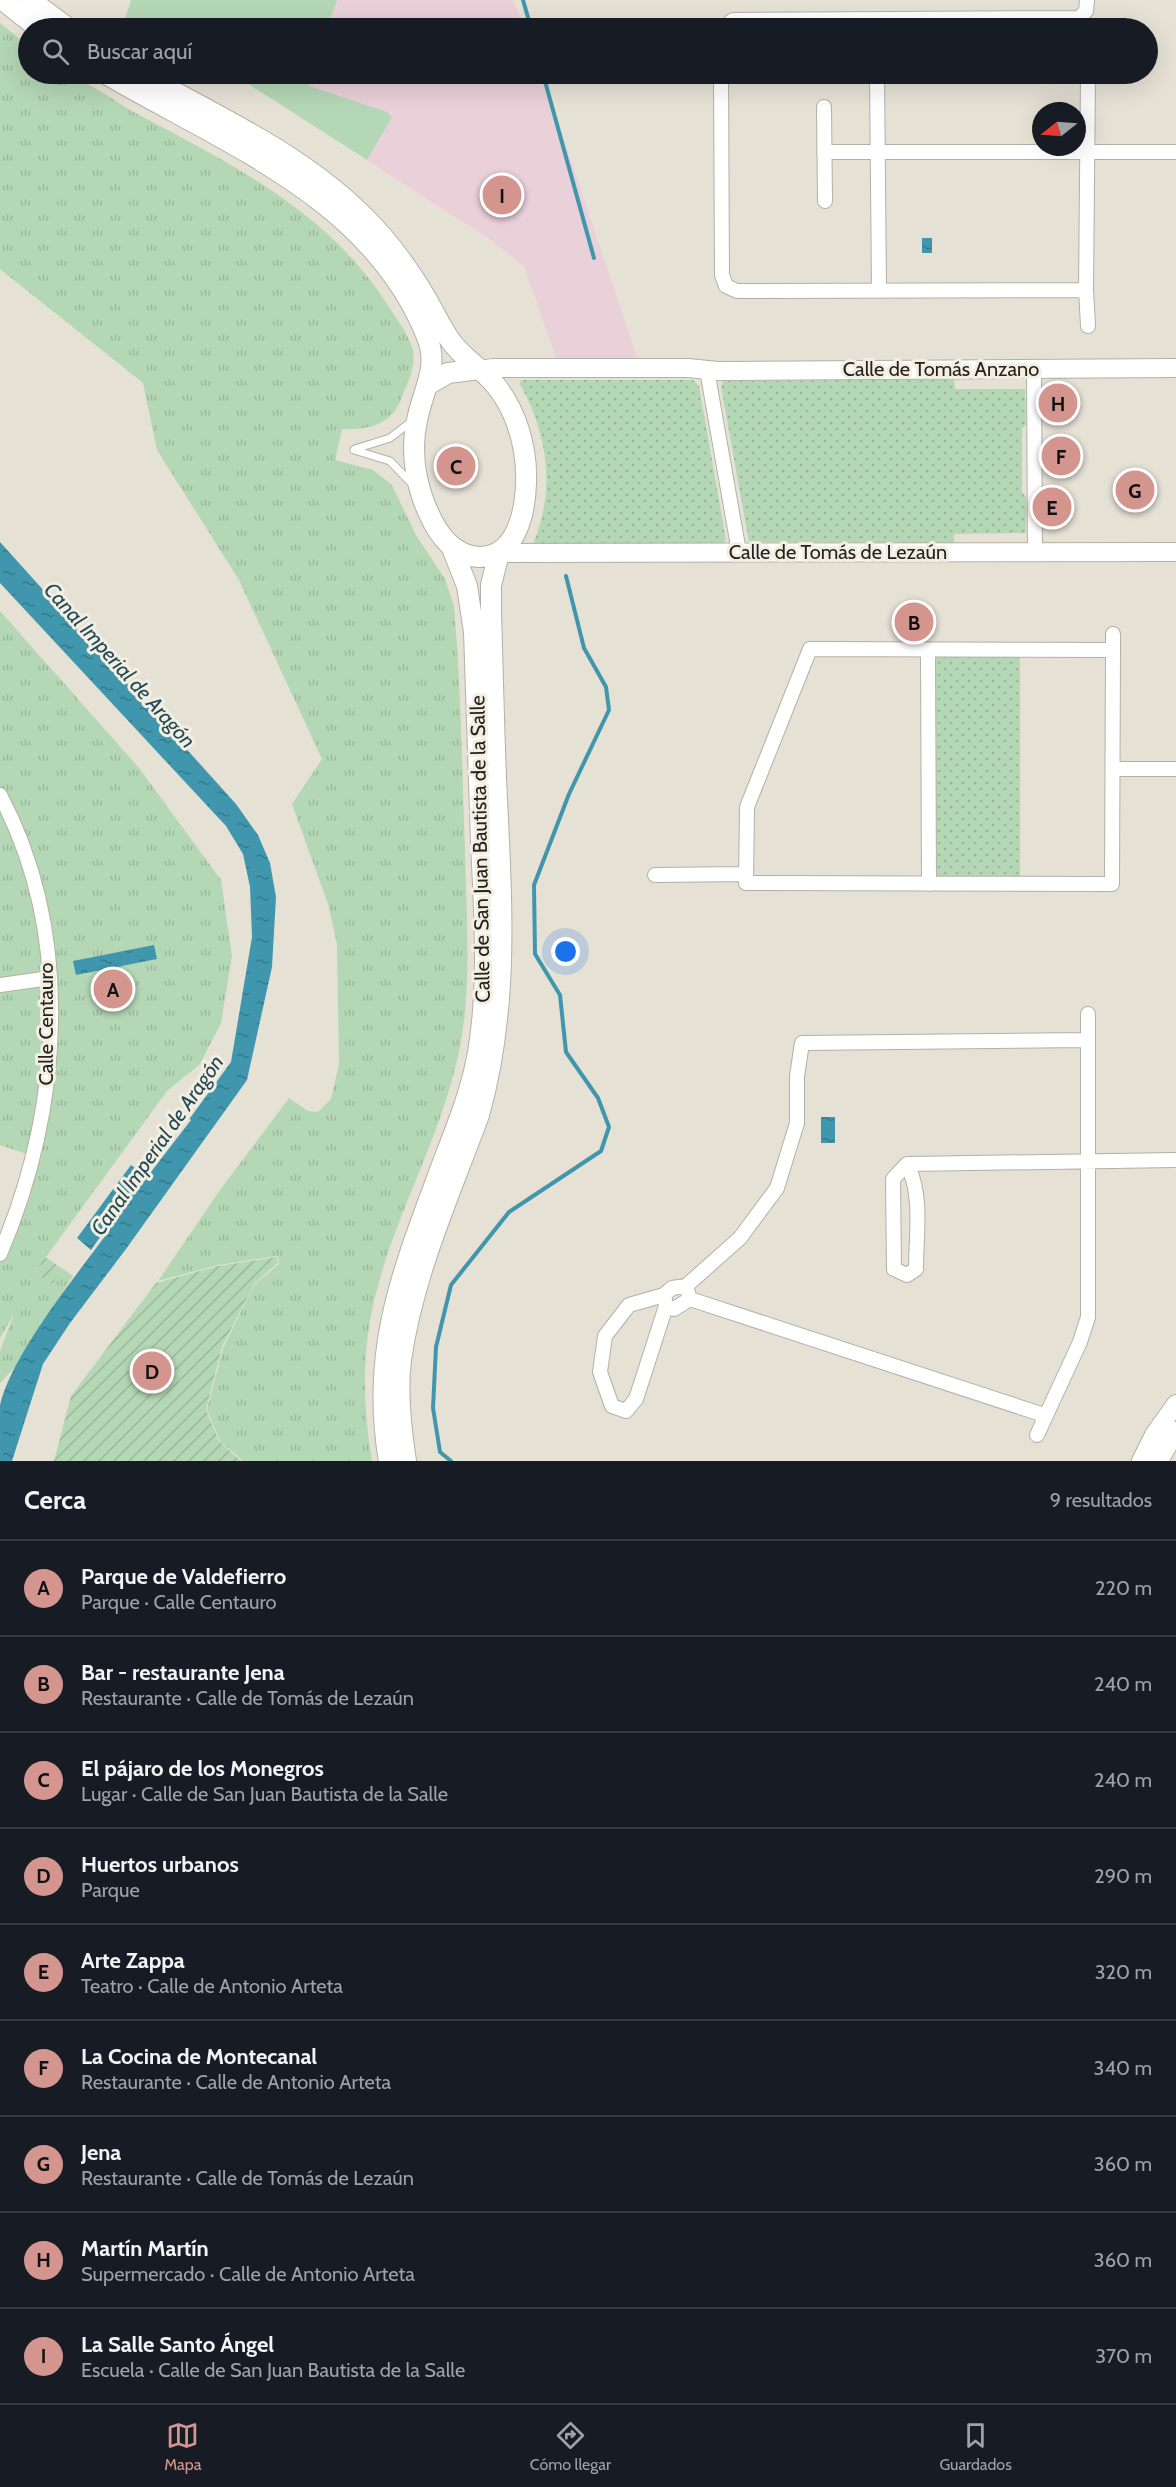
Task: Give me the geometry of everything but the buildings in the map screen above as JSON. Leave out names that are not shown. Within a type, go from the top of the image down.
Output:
[{"type":"main road","points":[[3,0],[26,18]]},
{"type":"main road","points":[[30,0],[54,18]]},
{"type":"main road","name":"Calle de San Juan Bautista de la Salle","points":[[124,84],[258,157],[307,190],[344,221],[387,270],[419,319],[432,353],[429,384],[418,415],[414,454],[423,499],[436,528],[452,548],[467,586],[474,632],[485,932],[483,1020],[477,1060],[462,1112],[406,1260],[393,1308],[383,1383],[383,1414],[389,1461]]},
{"type":"main road","name":"Calle de San Juan Bautista de la Salle","points":[[159,84],[280,151],[339,194],[391,247],[424,294],[450,339],[499,390],[513,412],[525,456],[526,487],[523,510],[514,536],[500,553],[491,585],[502,912],[500,1014],[490,1072],[479,1114],[410,1312],[401,1362],[401,1413],[406,1461]]},
{"type":"main road","points":[[429,384],[448,373],[480,370]]},
{"type":"main road","points":[[452,548],[477,557],[500,553]]},
{"type":"street","points":[[1084,18],[1087,0]]},
{"type":"street","points":[[722,84],[722,275],[726,286],[736,291],[1086,290]]},
{"type":"street","points":[[877,84],[879,290]]},
{"type":"street","points":[[1088,84],[1086,290],[1088,326]]},
{"type":"street","points":[[824,107],[825,201]]},
{"type":"street","points":[[824,152],[1088,154],[1176,152]]},
{"type":"street","name":"Calle de Tomás Anzano","points":[[480,370],[493,368],[707,370],[1176,368]]},
{"type":"street","points":[[1034,369],[1035,551]]},
{"type":"street","points":[[707,370],[739,552]]},
{"type":"street","name":"Calle de Tomás de Lezaún","points":[[500,553],[1176,552]]},
{"type":"street","points":[[1113,634],[1113,650],[1113,769],[1112,884],[746,883],[747,807],[810,649],[1113,650]]},
{"type":"street","points":[[928,650],[929,884]]},
{"type":"street","points":[[1113,769],[1176,769]]},
{"type":"street","name":"Calle Centauro","points":[[0,795],[21,838],[41,907],[50,978],[51,1031],[46,1096],[32,1165],[0,1254]]},
{"type":"street","points":[[655,875],[745,874]]},
{"type":"street","points":[[0,986],[50,978]]},
{"type":"street","points":[[1037,1435],[1044,1415],[1080,1342],[1088,1317],[1088,1014]]},
{"type":"street","points":[[688,1292],[740,1238],[777,1188],[797,1123],[797,1076],[802,1043],[1088,1040]]},
{"type":"street","points":[[907,1164],[915,1180],[917,1197],[915,1269],[907,1275],[894,1269],[893,1179],[907,1164],[1176,1160]]},
{"type":"street","points":[[665,1300],[629,1305],[605,1336],[600,1372],[612,1406],[626,1411],[636,1399],[665,1300],[672,1288],[1044,1415]]},
{"type":"street","points":[[1142,1461],[1154,1435],[1176,1404]]},
{"type":"street","points":[[1160,1461],[1176,1431]]},
{"type":"lane","points":[[418,415],[390,438],[354,450],[390,461],[407,477],[423,499]]},
{"type":"shaded area","points":[[337,0],[513,0],[520,18],[331,18]]},
{"type":"shaded area","points":[[310,84],[545,84],[637,358],[556,358],[524,266],[491,240],[367,160],[392,116],[309,86]]},
{"type":"green space","points":[[131,0],[337,0],[331,18],[125,18]]},
{"type":"green space","points":[[0,23],[18,38],[18,84],[88,84],[240,171],[274,192],[307,217],[337,243],[365,273],[403,328],[413,351],[410,376],[397,408],[385,421],[360,429],[342,429],[335,460],[373,470],[392,485],[416,535],[445,579],[454,606],[461,728],[467,970],[461,1041],[453,1077],[442,1112],[389,1250],[370,1321],[365,1391],[372,1461],[243,1461],[220,1441],[207,1410],[223,1348],[254,1285],[279,1264],[278,1256],[218,1265],[158,1281],[220,1190],[289,1098],[308,1111],[318,1112],[331,1099],[339,1064],[337,944],[328,904],[292,804],[322,759],[239,580],[157,450],[143,383],[0,269]]},
{"type":"green space","points":[[249,84],[310,84],[309,86],[387,112],[392,117],[367,160]]},
{"type":"green space","points":[[954,379],[955,389],[1025,389],[1026,425],[1022,429],[1022,492],[1026,497],[1026,533],[954,534],[954,543],[749,542],[721,387],[723,381]]},
{"type":"green space","points":[[521,380],[693,380],[699,386],[726,540],[721,544],[535,544],[545,501],[545,461],[537,422],[520,384]]},
{"type":"green space","points":[[0,611],[139,768],[221,880],[232,956],[221,1023],[200,1064],[167,1091],[35,1272],[52,1284],[63,1269],[73,1276],[17,1365],[0,1383],[0,1351],[14,1314],[0,1338],[0,1254],[23,1195],[41,1159],[0,1145]]},
{"type":"green space","points":[[1020,656],[1020,876],[936,876],[935,657]]},
{"type":"green space","points":[[45,1257],[63,1269],[52,1284],[35,1273]]},
{"type":"green space","points":[[277,1257],[278,1263],[254,1284],[222,1347],[206,1410],[219,1441],[241,1461],[54,1461],[71,1396],[156,1283],[218,1266]]},
{"type":"water","points":[[922,238],[932,238],[932,253],[922,253]]},
{"type":"water","name":"Canal Imperial de Aragón","points":[[0,542],[236,804],[258,835],[270,863],[276,897],[272,967],[247,1080],[70,1323],[43,1364],[12,1461],[0,1461],[0,1405],[17,1363],[46,1316],[108,1232],[105,1230],[91,1250],[77,1238],[131,1165],[147,1177],[231,1062],[252,937],[250,887],[243,854],[226,826],[0,583]]},
{"type":"water","points":[[154,945],[157,959],[76,975],[73,961]]},
{"type":"water","points":[[821,1117],[835,1117],[835,1143],[821,1143]]},
{"type":"pier","points":[[188,1117],[191,1120],[147,1177],[129,1163],[133,1163],[146,1173]]},
{"type":"waterway","points":[[523,0],[528,18]]},
{"type":"waterway","points":[[546,84],[594,258]]},
{"type":"waterway","points":[[451,1461],[440,1452],[433,1408],[436,1347],[451,1285],[509,1212],[601,1151],[609,1127],[598,1098],[566,1052],[560,995],[535,954],[534,885],[569,794],[609,710],[606,687],[584,648],[566,576]]},
{"type":"place","name":"La Salle Santo Ángel","points":[[502,195]]},
{"type":"place","name":"Martín Martín","points":[[1058,403]]},
{"type":"place","name":"La Cocina de Montecanal","points":[[1061,456]]},
{"type":"place","name":"El pájaro de los Monegros","points":[[456,466]]},
{"type":"place","name":"Jena","points":[[1135,490]]},
{"type":"place","name":"Arte Zappa","points":[[1052,507]]},
{"type":"place","name":"Bar - restaurante Jena","points":[[914,622]]},
{"type":"place","name":"Parque de Valdefierro","points":[[113,989]]},
{"type":"place","name":"Huertos urbanos","points":[[152,1371]]}]
